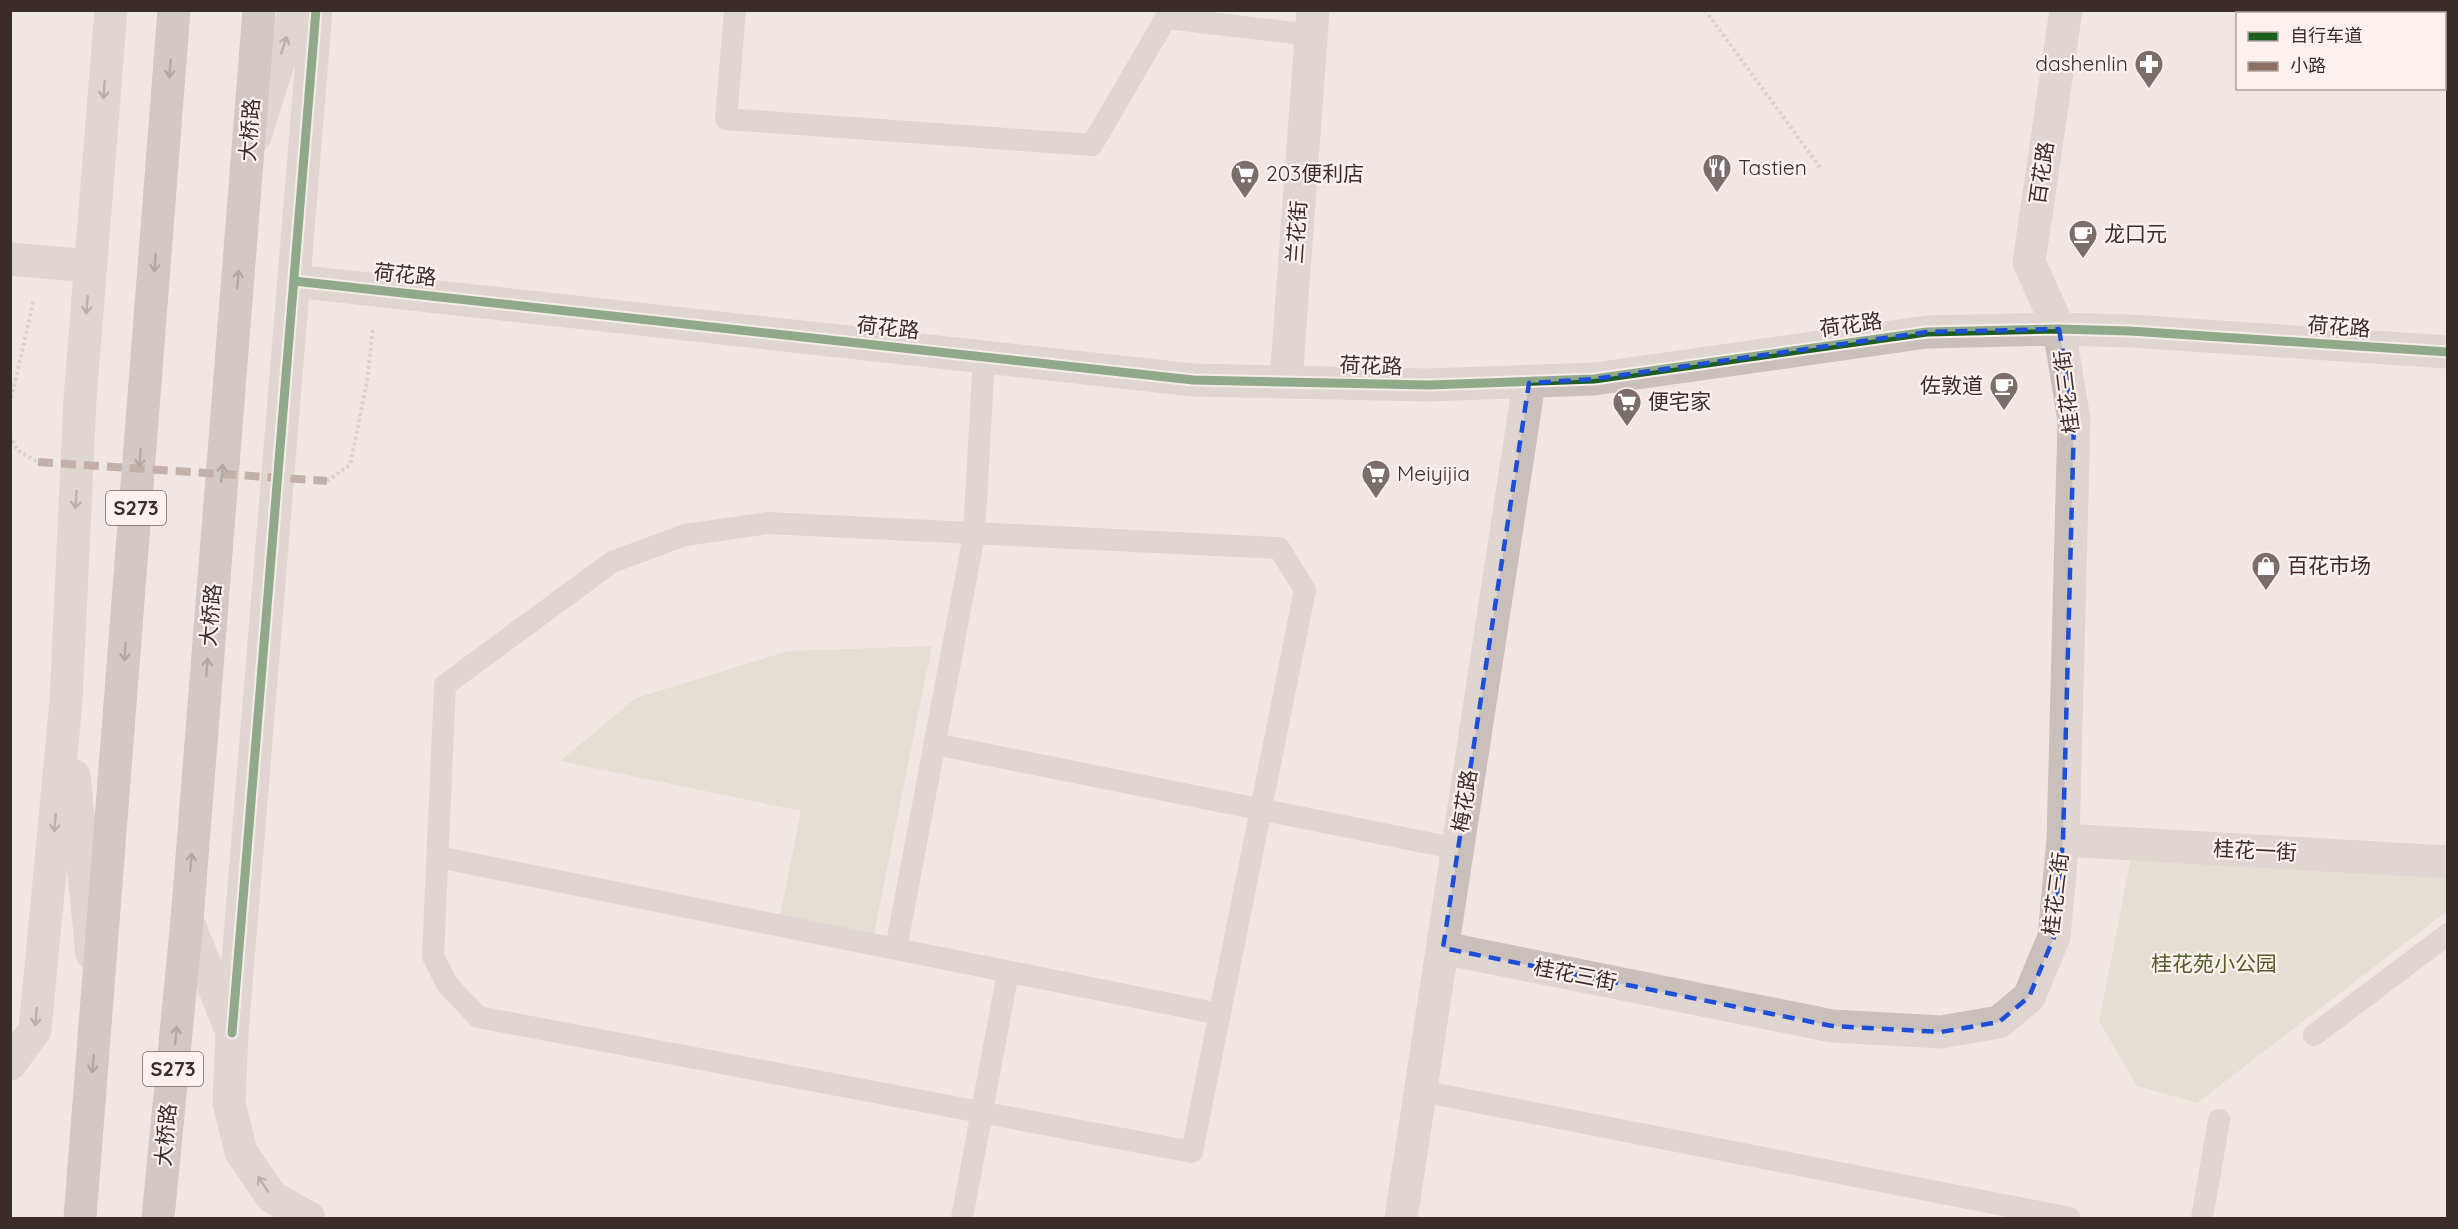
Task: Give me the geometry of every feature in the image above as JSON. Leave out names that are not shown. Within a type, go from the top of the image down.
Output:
[{"type":"main road","name":"S273","points":[[80,1218],[174,10]]},
{"type":"main road","name":"大桥路","points":[[158,1218],[187,920],[259,10]]},
{"type":"street","points":[[10,1064],[35,1030],[66,702],[80,399],[111,10]]},
{"type":"street","points":[[247,161],[295,10]]},
{"type":"street","points":[[309,1218],[272,1197],[241,1152],[229,1103],[232,1033],[316,10]]},
{"type":"street","name":"百花路","points":[[2060,329],[2029,262],[2066,10]]},
{"type":"street","name":"兰花街","points":[[1286,381],[1312,23]]},
{"type":"street","points":[[10,259],[89,266]]},
{"type":"street","name":"荷花路","points":[[294,281],[1193,380],[1429,385],[1594,379],[1928,332],[2060,329],[2130,331],[2448,352]]},
{"type":"street","name":"桂花三街","points":[[1443,948],[1832,1026],[1941,1032],[1999,1022],[2029,997],[2054,937],[2063,840],[2074,420],[2060,329]]},
{"type":"street","name":"梅花路","points":[[1401,1218],[1529,382]]},
{"type":"street","points":[[66,702],[98,1006]]},
{"type":"street","name":"桂花一街","points":[[2063,840],[2448,862]]},
{"type":"street","points":[[187,920],[232,1033]]},
{"type":"lane","points":[[735,10],[726,119],[1092,145],[1163,14],[1312,23]]},
{"type":"lane","points":[[896,949],[974,535],[984,357]]},
{"type":"lane","points":[[768,523],[974,535],[1280,549],[1305,590],[1192,1152],[478,1017],[447,984],[434,957],[445,685],[612,562],[684,535],[768,523]]},
{"type":"lane","points":[[935,744],[1458,849]]},
{"type":"lane","points":[[438,857],[1220,1014]]},
{"type":"lane","points":[[2314,1035],[2448,934]]},
{"type":"lane","points":[[962,1218],[1008,972]]},
{"type":"lane","points":[[1421,1091],[2070,1218]]},
{"type":"lane","points":[[2202,1218],[2219,1120]]},
{"type":"path","points":[[1705,10],[1822,170]]},
{"type":"path","points":[[10,404],[42,262]]},
{"type":"path","points":[[327,481],[350,465],[367,382],[378,290]]},
{"type":"path","points":[[10,435],[17,450],[38,462]]},
{"type":"highlighted area","points":[[2059,329],[2074,420],[2063,840],[2054,937],[2029,997],[1999,1022],[1941,1032],[1832,1026],[1443,948],[1529,383],[1594,379],[1927,332]]},
{"type":"green space","points":[[932,646],[874,934],[780,915],[801,811],[560,761],[636,698],[788,651]]},
{"type":"green space","name":"桂花苑小公园","points":[[2131,858],[2447,875],[2447,911],[2197,1103],[2137,1086],[2099,1021]]},
{"type":"marked path","points":[[38,462],[327,481]]},
{"type":"cycle path","points":[[232,1033],[316,10]]},
{"type":"cycle path","points":[[294,281],[1193,380],[1429,385],[1594,379],[1927,332],[2059,329],[2130,331],[2448,352]]},
{"type":"place","name":"dashenlin","points":[[2149,90]]},
{"type":"place","name":"Tastien","points":[[1717,194]]},
{"type":"place","name":"203便利店","points":[[1245,200]]},
{"type":"place","name":"龙口元","points":[[2083,260]]},
{"type":"place","name":"佐敦道","points":[[2004,412]]},
{"type":"place","name":"便宅家","points":[[1627,428]]},
{"type":"place","name":"Meiyijia","points":[[1376,500]]},
{"type":"place","name":"百花市场","points":[[2266,592]]}]
